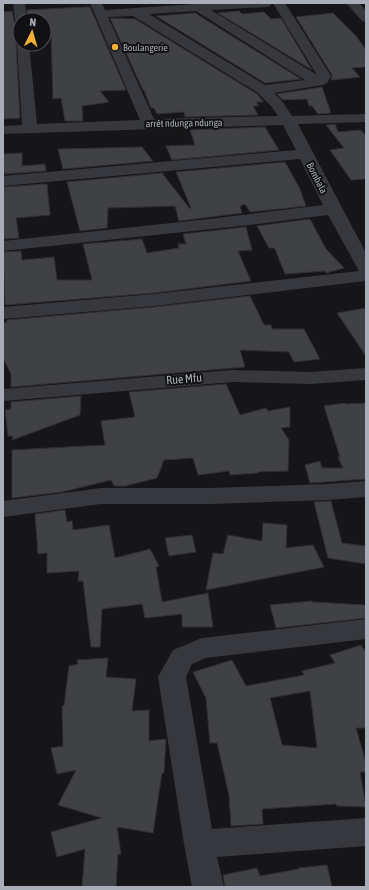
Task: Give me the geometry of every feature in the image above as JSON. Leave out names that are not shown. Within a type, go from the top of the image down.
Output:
[{"type":"street","points":[[9,4],[16,3]]},
{"type":"street","points":[[149,124],[99,8],[136,12],[266,3]]},
{"type":"street","points":[[263,90],[318,82],[324,78],[324,74],[279,3]]},
{"type":"street","points":[[358,5],[366,18]]},
{"type":"street","points":[[199,8],[318,82]]},
{"type":"street","name":"Bombala","points":[[136,12],[263,90],[276,104],[288,120],[304,154],[366,269]]},
{"type":"street","points":[[24,52],[30,128]]},
{"type":"street","name":"arrêt ndunga ndunga","points":[[3,130],[149,124],[365,119]]},
{"type":"street","points":[[3,181],[97,171],[304,154]]},
{"type":"street","points":[[3,246],[100,234],[271,218],[333,209]]},
{"type":"street","points":[[3,313],[154,300],[366,276]]},
{"type":"street","name":"Rue Mfu","points":[[3,395],[212,377],[233,376],[310,378],[366,374]]},
{"type":"street","points":[[3,509],[101,496],[210,496],[328,492],[366,489]]},
{"type":"street","points":[[208,887],[198,844],[172,677],[182,657],[202,648],[366,630]]},
{"type":"street","points":[[198,844],[366,832]]},
{"type":"building","points":[[90,7],[126,90],[100,91],[109,102],[82,106],[83,121],[65,121],[61,98],[53,99],[52,12],[27,12],[27,10]]},
{"type":"building","points":[[239,11],[242,14],[264,12],[271,19],[281,18],[312,70],[218,13]]},
{"type":"building","points":[[3,12],[12,12],[12,52],[16,52],[20,118],[3,119]]},
{"type":"building","points":[[196,13],[301,79],[265,83],[156,16]]},
{"type":"building","points":[[333,13],[356,36],[366,50],[366,67],[352,68],[360,77],[331,80],[332,75],[296,17]]},
{"type":"building","points":[[110,18],[135,19],[257,94],[264,102],[256,102],[259,106],[253,106],[258,115],[185,117],[184,112],[157,114],[154,108],[151,108]]},
{"type":"building","points":[[322,87],[331,113],[318,114],[312,106],[309,106],[307,99],[283,100],[277,94]]},
{"type":"building","points":[[335,124],[338,132],[361,130],[366,136],[366,179],[351,180],[330,150],[344,148],[326,125]]},
{"type":"building","points":[[265,127],[279,150],[172,160],[166,146],[195,145],[190,130]]},
{"type":"building","points":[[142,147],[153,161],[63,169],[58,149]]},
{"type":"building","points":[[22,153],[22,166],[45,164],[46,171],[3,174],[3,154]]},
{"type":"building","points":[[285,162],[300,189],[306,206],[250,212],[245,204],[240,206],[242,213],[179,221],[175,206],[108,208],[107,228],[80,231],[67,182],[162,173],[190,209],[191,208],[176,172]]},
{"type":"building","points":[[47,184],[50,215],[16,218],[19,238],[3,239],[3,187]]},
{"type":"building","points":[[310,219],[326,249],[344,268],[326,273],[325,271],[285,274],[275,249],[269,248],[257,226]]},
{"type":"building","points":[[246,227],[252,250],[238,251],[251,281],[154,293],[5,305],[3,252],[21,251],[22,260],[54,257],[57,280],[92,280],[83,244],[142,239],[147,253],[179,248],[178,244],[186,244],[183,234]]},
{"type":"building","points":[[250,296],[264,325],[271,325],[272,329],[304,329],[320,359],[294,362],[289,352],[240,350],[245,367],[11,387],[11,374],[3,358],[3,323],[7,322],[7,320],[154,307]]},
{"type":"building","points":[[366,308],[366,356],[337,313]]},
{"type":"building","points":[[226,384],[240,415],[266,408],[268,411],[290,407],[290,427],[281,428],[289,440],[288,471],[230,475],[229,471],[198,475],[193,458],[164,460],[157,478],[125,486],[114,486],[111,480],[62,492],[12,498],[12,450],[105,445],[101,421],[135,417],[129,392]]},
{"type":"building","points":[[81,396],[80,415],[12,440],[13,436],[8,436],[5,410],[11,409],[11,402]]},
{"type":"building","points":[[345,403],[366,403],[366,479],[310,483],[305,465],[320,461],[322,468],[343,468],[338,457],[340,457],[324,406]]},
{"type":"building","points":[[331,501],[342,543],[366,546],[366,564],[328,558],[314,502]]},
{"type":"building","points":[[65,510],[67,522],[72,521],[73,530],[109,525],[115,558],[150,549],[159,566],[156,567],[162,602],[208,593],[213,627],[182,627],[182,614],[145,618],[142,604],[102,609],[100,647],[91,647],[83,581],[78,581],[79,571],[47,573],[47,553],[38,554],[35,514]]},
{"type":"building","points":[[263,523],[287,525],[286,548],[313,545],[324,567],[206,590],[213,553],[223,554],[228,535],[262,541]]},
{"type":"building","points":[[192,535],[196,552],[169,556],[165,538]]},
{"type":"building","points":[[312,601],[366,605],[366,618],[276,628],[270,605]]},
{"type":"building","points":[[361,645],[366,653],[366,728],[356,728],[366,763],[366,772],[360,772],[366,807],[337,806],[336,804],[262,809],[263,824],[231,826],[229,795],[217,743],[210,743],[206,698],[193,672],[232,660],[246,686],[304,675],[302,671],[335,663],[330,655]],"holes":[[[310,691],[317,748],[282,745],[270,698]]]},
{"type":"building","points":[[108,658],[106,677],[136,679],[132,711],[149,710],[149,741],[166,739],[164,773],[162,773],[153,833],[117,827],[121,854],[118,854],[116,887],[82,887],[85,849],[57,857],[51,832],[102,818],[58,805],[76,770],[57,774],[51,748],[63,746],[62,706],[64,706],[69,666],[78,664],[77,660]]},
{"type":"building","points":[[327,865],[332,887],[225,887],[223,875],[257,868],[260,876],[299,869],[298,868]]},
{"type":"place","name":"Boulangerie","points":[[115,47]]}]
